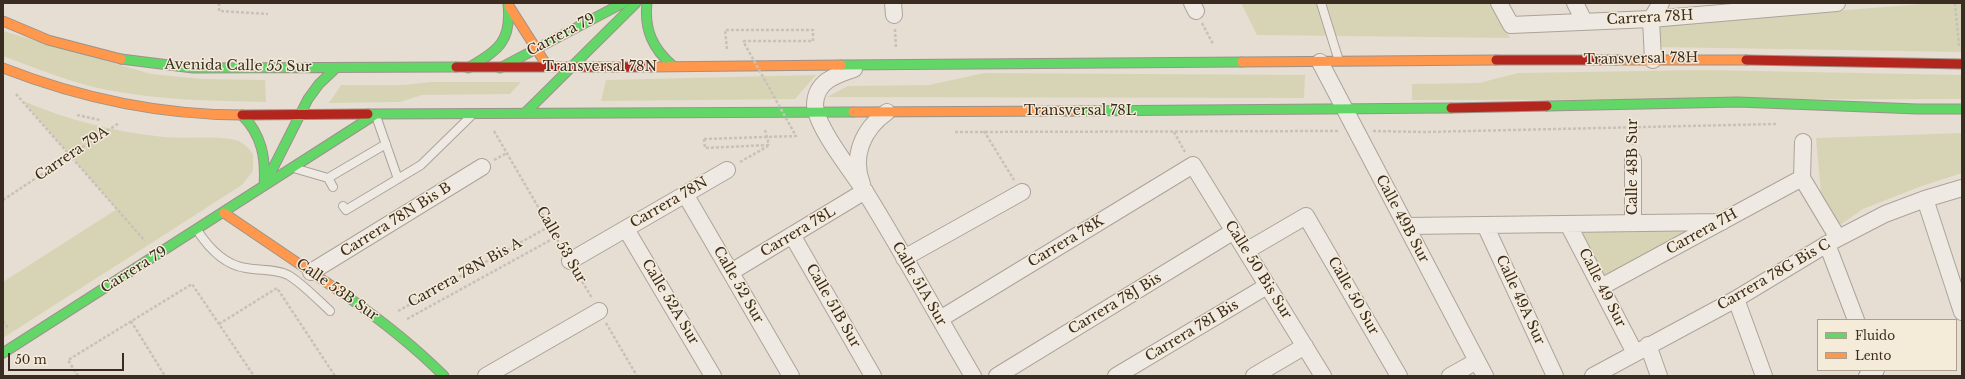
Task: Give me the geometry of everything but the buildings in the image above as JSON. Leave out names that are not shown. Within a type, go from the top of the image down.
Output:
[{"type":"main road","points":[[507,3],[549,67]]},
{"type":"main road","points":[[468,68],[488,56],[504,42],[510,28],[507,3]]},
{"type":"main road","name":"Carrera 79","points":[[500,68],[623,3]]},
{"type":"main road","name":"Carrera 79","points":[[525,114],[636,3]]},
{"type":"main road","points":[[647,3],[645,26],[648,35],[660,54],[673,66]]},
{"type":"main road","name":"Avenida Calle 55 Sur","points":[[3,22],[46,40],[124,59],[167,66],[201,68],[336,68]]},
{"type":"main road","name":"Transversal 78H","points":[[1320,62],[1762,59],[1859,64],[1962,64]]},
{"type":"main road","points":[[865,65],[1320,62]]},
{"type":"main road","name":"Transversal 78N","points":[[336,68],[865,65]]},
{"type":"main road","points":[[3,68],[70,92],[106,102],[141,109],[192,114],[816,112]]},
{"type":"main road","points":[[264,186],[299,114],[313,92],[336,68]]},
{"type":"main road","points":[[1345,110],[1738,102],[1917,109],[1962,109]]},
{"type":"main road","name":"Transversal 78L","points":[[816,112],[1345,110]]},
{"type":"main road","name":"Carrera 79","points":[[3,353],[224,213],[376,114]]},
{"type":"main road","points":[[242,115],[256,131],[262,145],[266,163],[264,186]]},
{"type":"main road","name":"Calle 53B Sur","points":[[224,213],[381,320],[415,347],[444,376]]},
{"type":"street","name":"Carrera 78H","points":[[1499,3],[1511,25],[1651,19],[1837,3]]},
{"type":"street","points":[[1575,3],[1584,22]]},
{"type":"street","points":[[1653,60],[1651,19],[1661,3]]},
{"type":"street","name":"Calle 49B Sur","points":[[1320,62],[1485,376]]},
{"type":"street","points":[[816,112],[816,98],[822,84],[838,74],[865,65]]},
{"type":"street","name":"Calle 51A Sur","points":[[816,112],[837,152],[865,191],[973,376]]},
{"type":"street","name":"Calle 51A Sur","points":[[865,191],[859,172],[859,151],[867,132],[879,118],[887,112]]},
{"type":"street","points":[[1803,142],[1802,178],[1833,241],[1856,319]]},
{"type":"street","name":"Calle 48B Sur","points":[[1633,160],[1633,223]]},
{"type":"street","name":"Calle 50 Bis Sur","points":[[1193,165],[1323,376]]},
{"type":"street","name":"Carrera 78K","points":[[940,319],[1193,165]]},
{"type":"street","name":"Carrera 78N Bis B","points":[[311,272],[482,168]]},
{"type":"street","name":"Carrera 78N","points":[[570,261],[727,170]]},
{"type":"street","name":"Carrera 7H","points":[[1601,287],[1802,178]]},
{"type":"street","name":"Carrera 78G Bis C","points":[[1592,376],[1736,299],[1833,241],[1885,214],[1925,199],[1962,188]]},
{"type":"street","name":"Carrera 78L","points":[[731,272],[865,191]]},
{"type":"street","points":[[904,258],[1022,192]]},
{"type":"street","name":"Calle 52 Sur","points":[[685,194],[791,376]]},
{"type":"street","points":[[1925,199],[1962,312]]},
{"type":"street","name":"Calle 50 Sur","points":[[1246,251],[1306,216],[1399,376]]},
{"type":"street","points":[[1406,226],[1722,222]]},
{"type":"street","name":"Calle 49 Sur","points":[[1568,224],[1601,287],[1659,376]]},
{"type":"street","name":"Calle 49A Sur","points":[[1485,225],[1555,376]]},
{"type":"street","name":"Calle 52A Sur","points":[[626,228],[713,376]]},
{"type":"street","name":"Carrera 78J Bis","points":[[997,376],[1234,231]]},
{"type":"street","name":"Calle 51B Sur","points":[[792,235],[873,376]]},
{"type":"street","name":"Carrera 78I Bis","points":[[1116,376],[1267,286]]},
{"type":"street","points":[[1736,299],[1764,376]]},
{"type":"street","points":[[486,376],[599,311]]},
{"type":"street","points":[[1254,376],[1304,346]]},
{"type":"street","points":[[1450,376],[1477,362]]},
{"type":"lane","points":[[1321,3],[1339,62]]},
{"type":"lane","points":[[376,114],[398,179]]},
{"type":"lane","points":[[343,206],[346,210],[421,165],[473,114]]},
{"type":"lane","points":[[328,178],[386,144]]},
{"type":"lane","points":[[292,168],[328,178],[333,187]]},
{"type":"lane","points":[[197,230],[206,243],[224,260],[245,268],[273,270],[289,276],[330,311]]},
{"type":"path","points":[[219,3],[219,11],[268,14]]},
{"type":"path","points":[[1955,3],[1960,52]]},
{"type":"path","points":[[1194,7],[1223,62]]},
{"type":"path","points":[[894,9],[897,53]]},
{"type":"path","points":[[727,170],[769,145],[705,148],[704,139],[796,136],[743,41],[813,41],[813,30],[725,30],[728,50]]},
{"type":"path","points":[[15,93],[157,255]]},
{"type":"path","name":"Carrera 79A","points":[[3,200],[141,109]]},
{"type":"path","name":"Calle 53 Sur","points":[[484,114],[637,376]]},
{"type":"path","name":"Calle 48B Sur","points":[[1633,160],[1634,119]]},
{"type":"path","points":[[953,132],[1425,132],[1634,126],[1784,124]]},
{"type":"path","points":[[981,126],[1022,192]]},
{"type":"path","points":[[1171,127],[1193,165]]},
{"type":"path","name":"Carrera 78N Bis A","points":[[381,320],[550,226]]},
{"type":"path","points":[[391,328],[556,237]]},
{"type":"path","points":[[78,376],[68,360],[192,284],[254,376]]},
{"type":"path","points":[[219,324],[277,288],[335,376]]},
{"type":"path","points":[[130,321],[165,376]]},
{"type":"shaded area","points":[[1241,3],[1491,3],[1510,38],[1257,35]]},
{"type":"shaded area","points":[[1935,3],[1962,3],[1962,52],[1658,47],[1658,25]]},
{"type":"shaded area","points":[[3,31],[151,74],[202,79],[265,80],[266,102],[167,98],[107,90],[82,84],[3,56]]},
{"type":"shaded area","points":[[1704,70],[1962,75],[1962,99],[1412,100],[1412,84],[1479,83],[1518,73]]},
{"type":"shaded area","points":[[984,73],[1305,75],[1304,98],[827,97],[848,86],[929,85]]},
{"type":"shaded area","points":[[816,75],[795,99],[601,101],[606,80]]},
{"type":"shaded area","points":[[430,82],[521,82],[510,94],[422,95],[400,102],[329,103],[341,85],[404,85]]},
{"type":"shaded area","points":[[23,101],[57,114],[128,132],[164,137],[235,140],[244,144],[253,154],[253,171],[242,185],[3,338],[3,282],[117,209]]},
{"type":"shaded area","points":[[1962,133],[1962,173],[1919,187],[1863,209],[1840,225],[1821,194],[1816,138]]},
{"type":"shaded area","points":[[1699,226],[1604,278],[1579,230]]},
{"type":"traffic: fast","points":[[500,68],[623,3]]},
{"type":"traffic: fast","points":[[525,113],[636,3]]},
{"type":"traffic: fast","points":[[647,3],[647,22],[651,38],[660,53],[673,66]]},
{"type":"traffic: fast","points":[[468,68],[487,56],[501,44],[508,28],[508,4]]},
{"type":"traffic: fast","points":[[121,59],[193,68],[456,67]]},
{"type":"traffic: fast","points":[[841,65],[1242,62]]},
{"type":"traffic: fast","points":[[264,186],[308,99],[319,84],[336,68]]},
{"type":"traffic: fast","points":[[1547,106],[1738,102],[1917,109],[1962,109]]},
{"type":"traffic: fast","points":[[1072,111],[1451,108]]},
{"type":"traffic: fast","points":[[368,114],[853,112]]},
{"type":"traffic: fast","points":[[3,353],[376,114]]},
{"type":"traffic: fast","points":[[242,115],[254,131],[261,148],[264,166],[264,186]]},
{"type":"traffic: fast","points":[[345,295],[396,333],[444,376]]},
{"type":"traffic: slow","points":[[509,6],[544,61]]},
{"type":"traffic: slow","points":[[3,21],[48,40],[121,59]]},
{"type":"traffic: slow","points":[[1242,62],[1496,60]]},
{"type":"traffic: slow","points":[[1616,60],[1746,60]]},
{"type":"traffic: slow","points":[[649,67],[841,65]]},
{"type":"traffic: slow","points":[[3,68],[61,88],[120,103],[180,112],[242,115]]},
{"type":"traffic: slow","points":[[853,112],[1072,111]]},
{"type":"traffic: slow","points":[[224,213],[345,295]]},
{"type":"traffic: jam","points":[[1496,60],[1616,60]]},
{"type":"traffic: jam","points":[[1746,60],[1962,64]]},
{"type":"traffic: jam","points":[[456,67],[649,67]]},
{"type":"traffic: jam","points":[[1451,108],[1547,106]]},
{"type":"traffic: jam","points":[[242,115],[368,114]]}]
